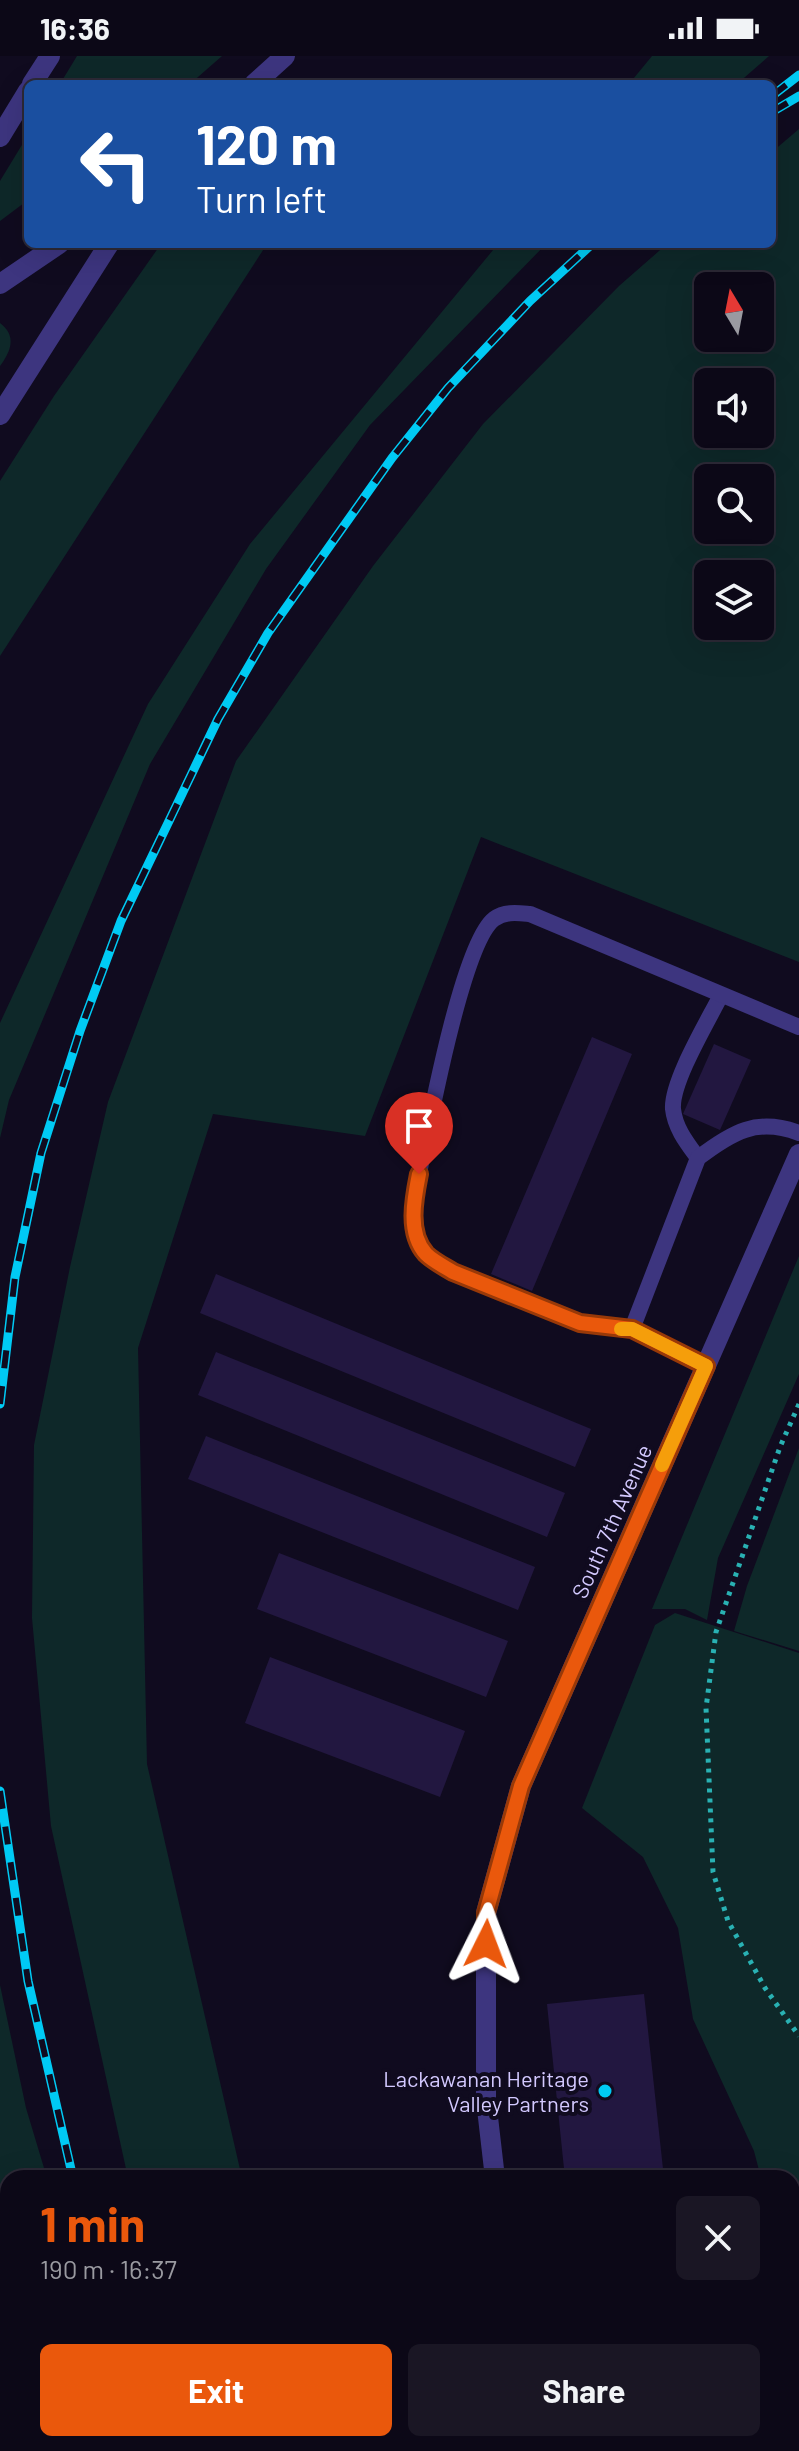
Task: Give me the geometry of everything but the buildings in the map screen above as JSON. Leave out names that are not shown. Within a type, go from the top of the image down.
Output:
[{"type":"street","points":[[35,80],[50,56]]},
{"type":"street","points":[[258,80],[285,56]]},
{"type":"street","points":[[0,137],[24,98]]},
{"type":"street","points":[[2,282],[53,248]]},
{"type":"street","points":[[0,415],[106,248]]},
{"type":"street","name":"South 7th Avenue","points":[[494,2170],[486,2100],[486,1913],[521,1786],[799,1154]]},
{"type":"lane","points":[[706,1366],[632,1329],[580,1323],[453,1272],[426,1254],[415,1232],[413,1203],[456,1003],[483,935],[494,920],[511,913],[530,914],[799,1027]]},
{"type":"lane","points":[[698,1158],[676,1124],[672,1106],[678,1081],[721,995]]},
{"type":"lane","points":[[632,1329],[698,1158],[717,1143],[747,1127],[779,1125],[799,1133]]},
{"type":"path","points":[[799,1404],[780,1447],[716,1632],[706,1708],[713,1872],[728,1921],[765,1988],[799,2036]]},
{"type":"green space","points":[[77,56],[222,56],[195,80],[62,80]]},
{"type":"green space","points":[[652,56],[769,56],[742,80],[632,80]]},
{"type":"green space","points":[[799,129],[799,962],[481,837],[365,1136],[213,1114],[138,1348],[147,1764],[240,2170],[126,2170],[51,1826],[32,1618],[34,1445],[70,1267],[108,1102],[236,761],[373,566],[483,424],[619,286],[662,248],[776,248],[776,149]]},
{"type":"green space","points":[[24,142],[24,203],[0,221],[0,181]]},
{"type":"green space","points":[[158,248],[264,248],[0,656],[0,481],[54,396]]},
{"type":"green space","points":[[495,248],[542,248],[370,425],[266,569],[150,764],[9,1100],[0,1138],[0,1023],[148,704],[250,544]]},
{"type":"green space","points":[[0,323],[9,333],[10,344],[0,366]]},
{"type":"green space","points":[[799,1256],[799,1374],[718,1558],[707,1620],[685,1609],[652,1609]]},
{"type":"green space","points":[[799,1448],[799,1651],[734,1631],[747,1586]]},
{"type":"green space","points":[[675,1613],[799,1653],[799,2170],[759,2170],[754,2151],[693,2019],[678,1928],[643,1857],[582,1808],[655,1625]]},
{"type":"green space","points":[[0,1985],[26,2108],[45,2170],[0,2170]]},
{"type":"railway","points":[[776,93],[799,75]]},
{"type":"railway","points":[[776,110],[799,96]]},
{"type":"railway","points":[[0,1404],[15,1277],[41,1153],[80,1031],[121,921],[218,719],[268,633],[392,458],[448,388],[530,301],[588,248]]},
{"type":"railway","points":[[0,1791],[28,1981],[71,2170]]},
{"type":"slow traffic","points":[[621,1329],[632,1329],[706,1366],[662,1465]]},
{"type":"place","name":"Lackawanan Heritage Valley Partners","points":[[605,2091]]},
{"type":"route","points":[[419,1174],[413,1203],[415,1232],[426,1254],[439,1263],[453,1272],[580,1323],[632,1329],[706,1366],[521,1786],[486,1913],[486,1944]]}]
